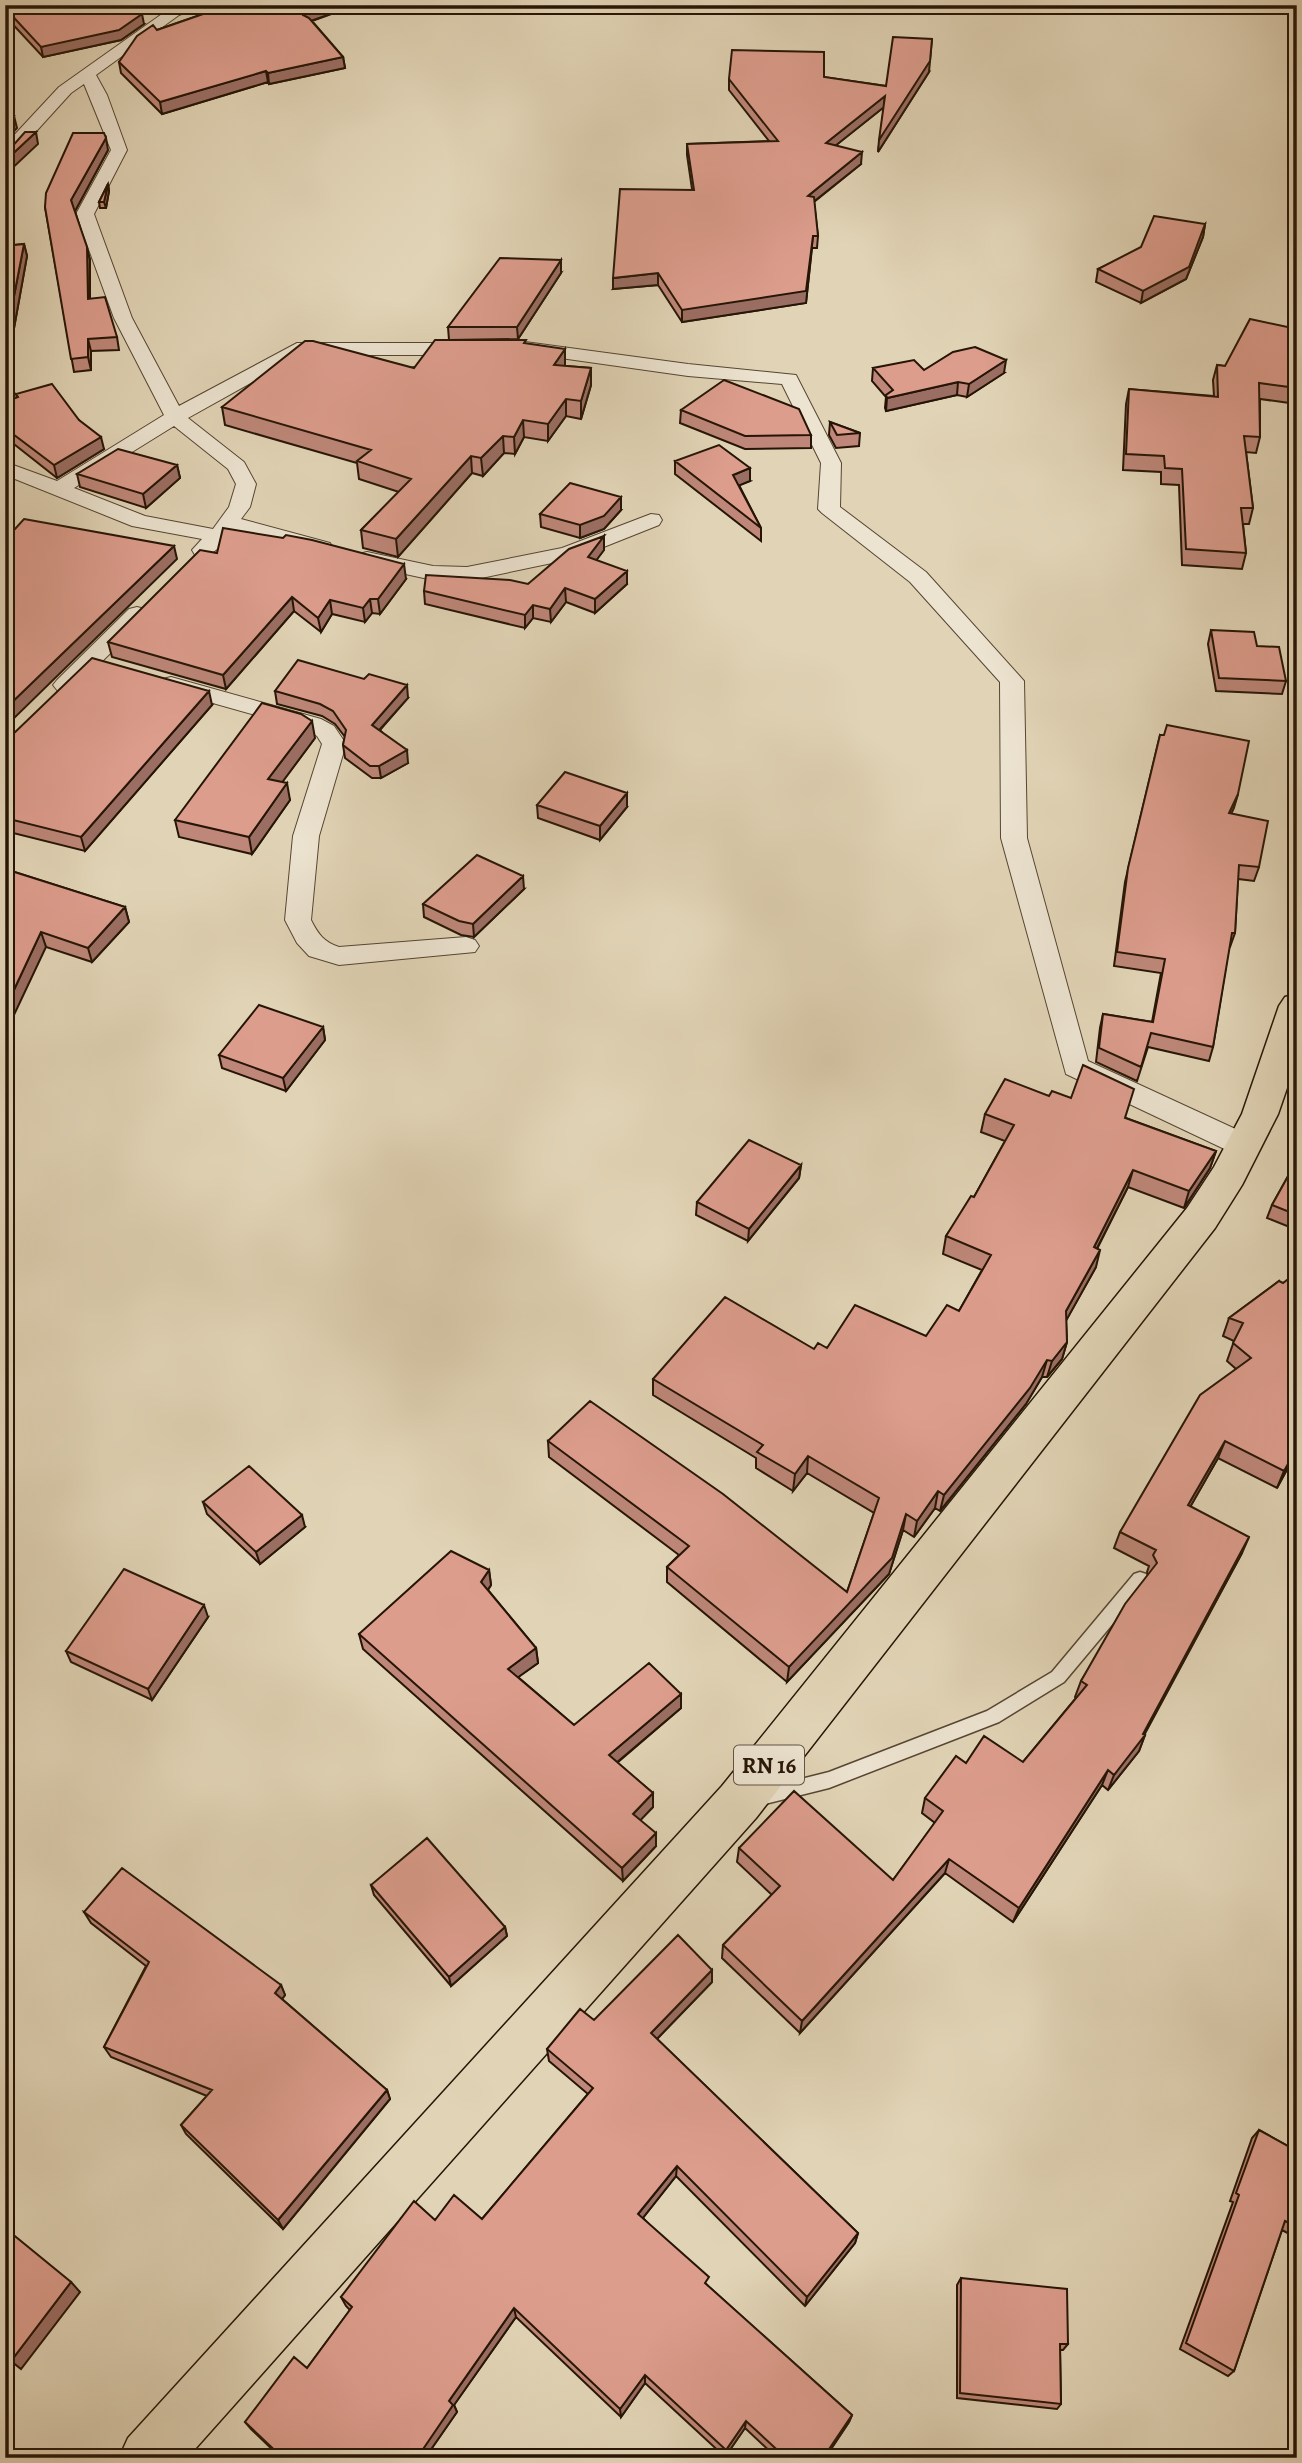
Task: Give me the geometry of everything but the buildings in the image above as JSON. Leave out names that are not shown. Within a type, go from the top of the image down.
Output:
[{"type":"main road","name":"RN 16","points":[[148,2458],[739,1802],[1200,1218],[1245,1146],[1260,1114],[1297,1006]]},
{"type":"street","points":[[5,155],[65,90],[174,12],[197,5]]},
{"type":"street","points":[[87,74],[99,95],[119,150],[85,214],[123,318],[175,417],[237,466],[246,484],[239,507],[223,529],[188,565]]},
{"type":"street","points":[[58,489],[175,417],[297,349],[527,348],[688,370],[789,379],[831,463],[829,509],[918,577],[1012,681],[1014,838],[1076,1067],[1245,1146]]},
{"type":"street","points":[[5,468],[140,521],[223,529],[405,569],[467,574],[568,554],[651,520]]},
{"type":"street","points":[[52,698],[149,603]]},
{"type":"street","points":[[90,660],[117,668]]},
{"type":"street","points":[[143,676],[326,730],[334,744],[306,836],[298,920],[306,937],[318,950],[339,956],[466,946]]},
{"type":"lane","points":[[739,1802],[829,1780],[993,1717],[1059,1677],[1140,1579]]}]
